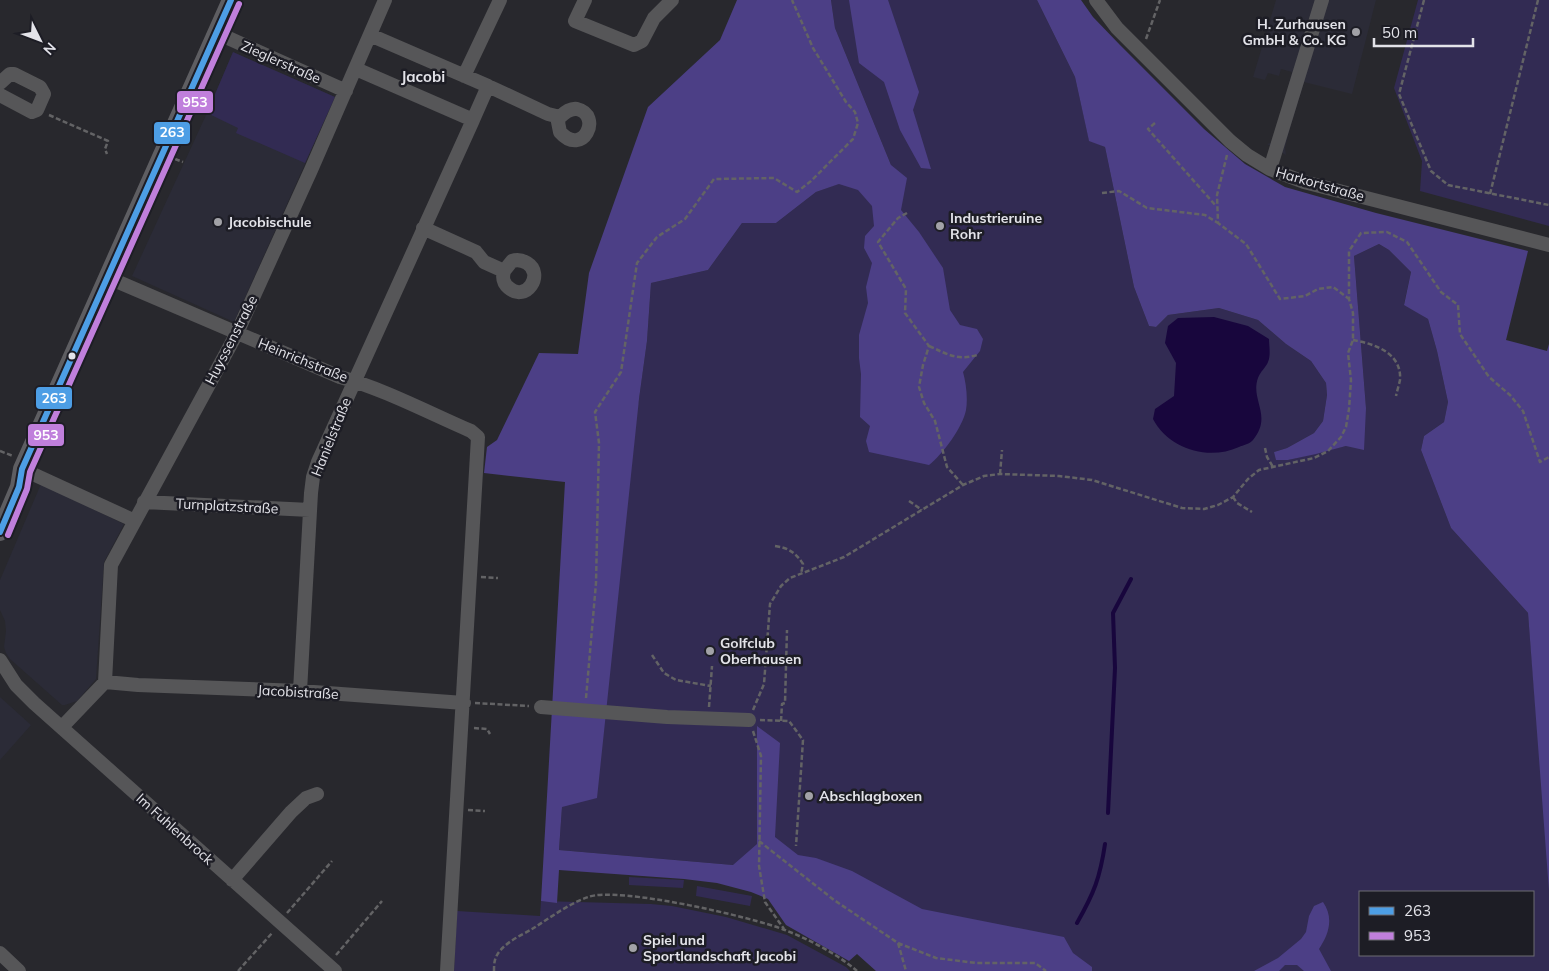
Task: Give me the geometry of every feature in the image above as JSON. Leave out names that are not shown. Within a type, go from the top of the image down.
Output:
[{"type":"main road","points":[[0,532],[19,487],[22,469],[231,0]]},
{"type":"main road","points":[[0,502],[9,482],[22,469]]},
{"type":"street","name":"Huyssenstraße","points":[[105,682],[111,564],[237,333],[385,0]]},
{"type":"street","points":[[464,76],[500,0]]},
{"type":"street","points":[[585,0],[575,21],[634,45],[642,42],[654,18],[672,0]]},
{"type":"street","name":"Harkortstraße","points":[[1096,0],[1117,28],[1230,141],[1247,155],[1270,169],[1304,182],[1549,246]]},
{"type":"street","points":[[1270,169],[1322,0]]},
{"type":"street","name":"Zieglerstraße","points":[[217,33],[346,91]]},
{"type":"street","points":[[370,35],[548,114],[560,117]]},
{"type":"street","points":[[356,68],[473,120],[488,86]]},
{"type":"street","points":[[0,83],[10,74],[40,87],[44,94],[37,110],[32,112],[0,95]]},
{"type":"street","name":"Hanielstraße","points":[[300,691],[310,493],[316,469],[473,120]]},
{"type":"street","points":[[423,228],[476,252],[484,262],[504,270]]},
{"type":"street","name":"Heinrichstraße","points":[[108,278],[475,433],[479,441],[464,703]]},
{"type":"street","points":[[22,469],[135,521]]},
{"type":"street","name":"Turnplatzstraße","points":[[144,502],[310,510]]},
{"type":"street","name":"Im Fuhlenbrock","points":[[0,660],[16,685],[331,968]]},
{"type":"street","name":"Im Fuhlenbrock","points":[[0,677],[16,685]]},
{"type":"street","points":[[62,727],[105,682]]},
{"type":"street","name":"Jacobistraße","points":[[105,682],[300,691],[464,703]]},
{"type":"street","points":[[447,971],[464,703]]},
{"type":"street","points":[[541,707],[667,717],[749,720]]},
{"type":"street","points":[[232,880],[292,812],[306,798],[317,794]]},
{"type":"street","points":[[0,953],[19,971]]},
{"type":"path","points":[[585,709],[596,583],[599,443],[595,412],[621,372],[637,263],[657,237],[685,219],[714,179],[774,178],[796,192],[811,181],[853,139],[858,123],[855,112],[846,102],[813,48],[792,0]]},
{"type":"path","points":[[1141,52],[1160,0]]},
{"type":"path","points":[[1424,0],[1399,94],[1431,171],[1448,185],[1549,205]]},
{"type":"path","points":[[1490,194],[1538,0]]},
{"type":"path","points":[[37,110],[108,141],[105,149],[107,154]]},
{"type":"path","points":[[1155,124],[1148,130],[1217,207]]},
{"type":"path","points":[[1218,223],[1217,195],[1230,141]]},
{"type":"path","points":[[1102,193],[1119,191],[1147,208],[1205,215],[1246,244],[1280,299],[1305,296],[1318,289],[1333,287],[1349,299]]},
{"type":"path","points":[[907,213],[898,218],[878,242],[906,289],[905,313],[929,346],[956,357],[966,358],[977,355]]},
{"type":"path","points":[[784,929],[765,902],[759,866],[761,756],[749,720],[764,684],[770,604],[781,586],[790,578],[844,557],[963,485],[984,476],[1000,474],[1059,476],[1092,480],[1182,508],[1204,509],[1218,505],[1233,497],[1248,479],[1259,470],[1314,458],[1328,451],[1341,437],[1346,427],[1349,409],[1351,380],[1348,353],[1353,340],[1353,313],[1349,299],[1349,251],[1362,234],[1387,232],[1407,242],[1441,292],[1458,305],[1460,334],[1489,377],[1510,395],[1523,411],[1540,462],[1549,457]]},
{"type":"path","points":[[1353,340],[1380,347],[1396,360],[1400,379],[1396,396]]},
{"type":"path","points":[[929,346],[922,366],[919,388],[924,403],[935,421],[947,468],[963,485]]},
{"type":"path","points":[[1265,448],[1267,457],[1273,467]]},
{"type":"path","points":[[1000,474],[1002,450]]},
{"type":"path","points":[[1233,497],[1237,503],[1252,512]]},
{"type":"path","points":[[909,501],[922,510]]},
{"type":"path","points":[[775,546],[786,547],[796,554],[803,564],[801,574]]},
{"type":"path","points":[[781,721],[782,704],[785,704],[787,630]]},
{"type":"path","points":[[652,655],[664,673],[676,680],[711,686]]},
{"type":"path","points":[[708,718],[712,666]]},
{"type":"path","points":[[464,703],[541,707]]},
{"type":"path","points":[[749,720],[790,721],[802,740],[796,846]]},
{"type":"path","points":[[462,727],[487,729],[490,734]]},
{"type":"path","points":[[759,841],[834,900],[898,943],[936,958],[976,963],[1035,963],[1046,971]]},
{"type":"path","points":[[238,971],[332,861]]},
{"type":"path","points":[[494,971],[495,959],[506,945],[589,896],[607,895],[672,902],[784,929],[816,944],[857,971]]},
{"type":"path","points":[[331,968],[382,901]]},
{"type":"path","points":[[898,943],[906,971]]},
{"type":"shaded area","points":[[737,0],[831,0],[835,28],[891,165],[907,178],[901,210],[919,232],[943,268],[950,310],[960,325],[977,329],[983,339],[980,351],[963,372],[967,396],[966,410],[961,424],[940,455],[929,465],[869,452],[866,441],[870,426],[860,417],[861,374],[859,335],[868,303],[866,287],[872,263],[864,248],[865,236],[874,226],[872,206],[858,190],[839,184],[816,192],[776,223],[742,223],[708,270],[651,283],[647,341],[639,399],[597,798],[562,807],[559,850],[733,865],[757,844],[757,726],[780,743],[775,837],[798,855],[816,858],[852,871],[922,909],[1064,937],[1073,953],[1092,967],[1092,971],[876,971],[857,954],[849,961],[786,925],[768,899],[751,892],[717,883],[559,870],[557,903],[541,901],[565,482],[484,473],[487,447],[497,440],[539,353],[578,354],[589,273],[648,107],[720,40]]},
{"type":"shaded area","points":[[831,0],[1037,0],[1075,77],[1089,140],[1105,147],[1134,287],[1149,326],[1156,327],[1168,315],[1219,308],[1258,320],[1286,344],[1311,361],[1326,383],[1327,395],[1323,421],[1314,433],[1287,448],[1274,452],[1288,460],[1346,446],[1366,408],[1354,256],[1379,244],[1389,250],[1411,272],[1404,304],[1428,319],[1448,402],[1444,422],[1424,436],[1421,450],[1451,528],[1528,613],[1547,847],[1549,971],[894,971],[733,865],[559,850],[562,807],[639,399],[647,341],[651,283],[708,270],[742,223],[776,223],[816,192],[891,165],[835,28]]},
{"type":"shaded area","points":[[849,0],[888,0],[919,92],[913,110],[931,169],[921,168],[900,130],[884,82],[859,63]]},
{"type":"shaded area","points":[[1037,0],[1081,0],[1093,17],[1204,129],[1245,164],[1285,187],[1376,213],[1528,251],[1506,340],[1547,351],[1549,344],[1549,891],[1528,613],[1451,528],[1421,450],[1424,436],[1444,422],[1448,402],[1428,319],[1404,305],[1411,272],[1389,250],[1379,244],[1354,256],[1366,408],[1364,450],[1346,446],[1288,460],[1276,460],[1274,452],[1287,448],[1314,433],[1323,421],[1327,395],[1326,383],[1311,361],[1286,344],[1258,320],[1219,308],[1168,315],[1156,327],[1149,326],[1134,287],[1105,147],[1089,141],[1075,77]]},
{"type":"shaded area","points":[[1276,0],[1376,0],[1352,94],[1304,82],[1288,135],[1285,148],[1286,155],[1267,144],[1271,143],[1276,133],[1292,72],[1281,69],[1279,76],[1268,73],[1265,80],[1253,77]]},
{"type":"shaded area","points":[[1418,0],[1549,0],[1549,226],[1420,191],[1422,161],[1394,88]]},
{"type":"shaded area","name":"Jacobischule","points":[[233,52],[335,97],[234,322],[132,276]]},
{"type":"shaded area","points":[[233,52],[335,97],[305,163],[236,133],[238,128],[207,113]]},
{"type":"shaded area","points":[[1214,317],[1248,326],[1269,339],[1270,350],[1268,362],[1259,376],[1256,386],[1261,416],[1259,431],[1253,440],[1248,443],[1227,451],[1215,453],[1202,452],[1179,445],[1160,429],[1153,419],[1155,409],[1174,396],[1176,363],[1165,343],[1168,326],[1178,318]]},
{"type":"shaded area","points":[[41,484],[124,524],[104,562],[96,679],[77,701],[65,705],[62,705],[10,659],[4,647],[6,631],[5,621],[0,610],[0,580]]},
{"type":"shaded area","points":[[0,697],[31,725],[0,760]]},
{"type":"shaded area","points":[[629,877],[684,880],[683,888],[629,885]]},
{"type":"shaded area","points":[[697,886],[752,896],[750,906],[696,896]]},
{"type":"shaded area","name":"Spiel und Sportlandschaft Jacobi","points":[[541,901],[651,904],[672,906],[726,917],[787,935],[850,971],[454,971],[457,911],[540,916]]},
{"type":"shaded area","points":[[1323,902],[1328,914],[1329,926],[1319,949],[1331,971],[1304,971],[1297,965],[1285,965],[1279,971],[1254,971],[1278,958],[1301,939],[1306,932],[1309,916],[1314,906]]},
{"type":"waterway","points":[[1108,813],[1115,668],[1113,613],[1131,579]]},
{"type":"waterway","points":[[1077,923],[1096,885],[1105,844]]},
{"type":"transit line","name":"263","points":[[0,532],[19,487],[22,469],[231,0]]},
{"type":"transit line","name":"953","points":[[8,535],[27,489],[30,472],[239,4]]},
{"type":"place","name":"H. Zurhausen GmbH & Co. KG","points":[[1356,32]]},
{"type":"place","name":"Jacobischule","points":[[218,222]]},
{"type":"place","name":"Industrieruine Rohr","points":[[940,226]]},
{"type":"place","name":"Golfclub Oberhausen","points":[[710,651]]},
{"type":"place","name":"Abschlagboxen","points":[[809,796]]},
{"type":"place","name":"Spiel und Sportlandschaft Jacobi","points":[[633,948]]},
{"type":"district","name":"Jacobi","points":[[423,77]]}]
